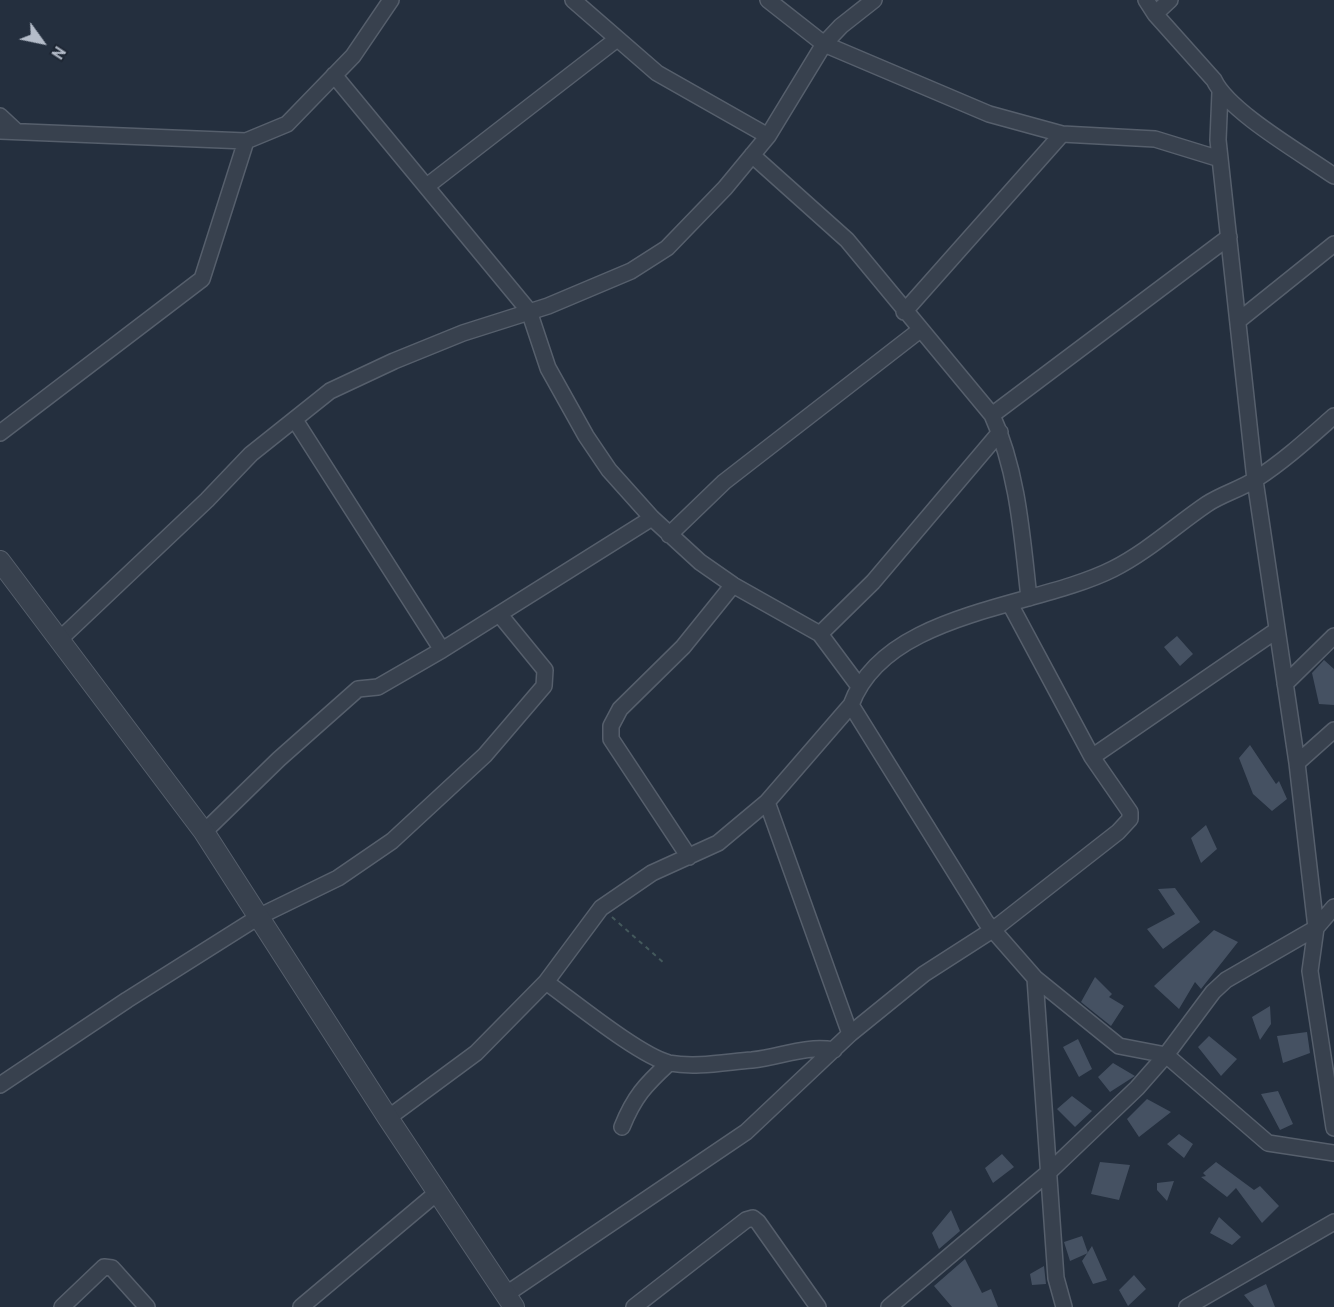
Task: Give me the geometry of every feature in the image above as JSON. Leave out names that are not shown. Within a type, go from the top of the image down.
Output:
[{"type":"street","points":[[0,116],[7,130],[246,141],[287,124],[353,56],[391,0]]},
{"type":"street","points":[[573,0],[657,73],[768,136]]},
{"type":"street","points":[[768,0],[824,44],[989,114],[1062,134],[1155,139],[1220,159]]},
{"type":"street","points":[[59,640],[207,500],[251,454],[330,391],[394,361],[463,333],[548,306],[631,271],[667,248],[717,197],[768,136],[824,44],[841,26],[874,0]]},
{"type":"street","points":[[1146,0],[1155,14],[1214,80],[1220,92],[1264,127],[1334,176]]},
{"type":"street","points":[[1155,14],[1170,0]]},
{"type":"street","points":[[427,186],[617,39]]},
{"type":"street","points":[[334,75],[529,311],[548,368],[586,436],[609,470],[652,518],[700,562],[733,585],[820,634],[858,685]]},
{"type":"street","points":[[1220,92],[1220,159],[1255,480],[1297,763],[1316,928],[1310,971],[1332,1099],[1334,1128]]},
{"type":"street","points":[[904,312],[1062,134]]},
{"type":"street","points":[[0,433],[191,290],[202,279],[246,141]]},
{"type":"street","points":[[752,155],[847,240],[904,312],[992,415],[1006,447],[1020,519],[1029,598]]},
{"type":"street","points":[[992,415],[1229,237]]},
{"type":"street","points":[[1238,321],[1334,244]]},
{"type":"street","points":[[669,535],[724,482],[920,330]]},
{"type":"street","points":[[388,1118],[476,1053],[546,982],[600,908],[652,873],[718,843],[767,802],[851,705],[858,685],[890,655],[921,634],[969,615],[1029,598],[1113,569],[1210,502],[1255,480],[1334,416]]},
{"type":"street","points":[[295,420],[442,650]]},
{"type":"street","points":[[820,634],[873,582],[1000,432]]},
{"type":"street","points":[[204,832],[279,759],[358,689],[378,687],[442,650],[652,518]]},
{"type":"street","points":[[0,561],[204,832],[388,1118],[439,1191],[510,1301],[746,1132],[850,1035],[924,974],[994,929],[1118,832],[1130,819],[1130,812],[1092,757],[1010,604]]},
{"type":"street","points":[[689,857],[611,739],[611,726],[620,709],[683,647],[733,585]]},
{"type":"street","points":[[0,1085],[127,1000],[260,916],[338,878],[392,841],[484,755],[544,686],[545,670],[500,615]]},
{"type":"street","points":[[1092,757],[1277,630]]},
{"type":"street","points":[[1285,684],[1334,636]]},
{"type":"street","points":[[851,705],[986,922],[1035,978],[1119,1046],[1166,1055],[1268,1143],[1334,1153]]},
{"type":"street","points":[[1297,763],[1334,730]]},
{"type":"street","points":[[767,802],[850,1035]]},
{"type":"street","points":[[889,1307],[1049,1172],[1137,1088],[1166,1055],[1213,992],[1226,980],[1316,928],[1334,907]]},
{"type":"street","points":[[1035,978],[1056,1278],[1064,1307]]},
{"type":"street","points":[[546,982],[642,1050],[669,1063],[704,1064],[769,1058],[808,1048],[834,1050]]},
{"type":"street","points":[[622,1127],[641,1088],[669,1063]]},
{"type":"street","points":[[311,1304],[439,1191]]},
{"type":"street","points":[[634,1307],[746,1220],[753,1218],[818,1307]]},
{"type":"street","points":[[1187,1307],[1334,1222]]},
{"type":"street","points":[[62,1307],[104,1267],[112,1268],[147,1307]]},
{"type":"path","points":[[600,908],[664,964]]},
{"type":"building","points":[[1177,636],[1193,654],[1180,666],[1164,647]]},
{"type":"building","points":[[1324,660],[1334,669],[1334,705],[1319,704],[1312,673]]},
{"type":"building","points":[[1250,745],[1276,784],[1279,781],[1287,799],[1272,811],[1253,794],[1239,758]]},
{"type":"building","points":[[1206,825],[1217,849],[1201,863],[1191,838]]},
{"type":"building","points":[[1175,888],[1200,922],[1163,949],[1147,929],[1175,914],[1158,889]]},
{"type":"building","points":[[1214,930],[1238,942],[1201,989],[1195,982],[1179,1009],[1154,986]]},
{"type":"building","points":[[1095,977],[1112,994],[1109,997],[1124,1006],[1111,1026],[1081,1002]]},
{"type":"building","points":[[1270,1006],[1271,1024],[1260,1040],[1252,1017]]},
{"type":"building","points":[[1307,1032],[1310,1053],[1283,1063],[1277,1036]]},
{"type":"building","points":[[1209,1036],[1237,1059],[1221,1076],[1198,1047]]},
{"type":"building","points":[[1078,1039],[1092,1069],[1079,1077],[1063,1047]]},
{"type":"building","points":[[1113,1063],[1135,1076],[1110,1092],[1098,1077]]},
{"type":"building","points":[[1278,1091],[1293,1124],[1280,1130],[1261,1094]]},
{"type":"building","points":[[1072,1096],[1092,1111],[1075,1127],[1057,1109]]},
{"type":"building","points":[[1147,1099],[1171,1112],[1139,1137],[1127,1119]]},
{"type":"building","points":[[1179,1134],[1193,1144],[1184,1158],[1167,1144]]},
{"type":"building","points":[[1002,1154],[1014,1167],[993,1183],[985,1168]]},
{"type":"building","points":[[1100,1162],[1130,1165],[1119,1200],[1091,1194]]},
{"type":"building","points":[[1216,1162],[1254,1190],[1260,1186],[1279,1206],[1262,1223],[1236,1188],[1227,1197],[1201,1177],[1206,1176],[1203,1173]]},
{"type":"building","points":[[1174,1181],[1167,1201],[1157,1190],[1157,1183]]},
{"type":"building","points":[[951,1210],[960,1231],[939,1249],[932,1233]]},
{"type":"building","points":[[1219,1217],[1241,1237],[1232,1245],[1210,1233]]},
{"type":"building","points":[[1082,1236],[1088,1253],[1070,1261],[1064,1242]]},
{"type":"building","points":[[1092,1246],[1107,1280],[1093,1284],[1082,1261]]},
{"type":"building","points":[[965,1259],[982,1293],[991,1289],[998,1307],[952,1307],[934,1286]]},
{"type":"building","points":[[1044,1266],[1046,1284],[1032,1285],[1030,1274]]},
{"type":"building","points":[[1134,1275],[1146,1289],[1128,1306],[1119,1290]]},
{"type":"building","points":[[1266,1284],[1275,1307],[1254,1307],[1244,1295]]}]
